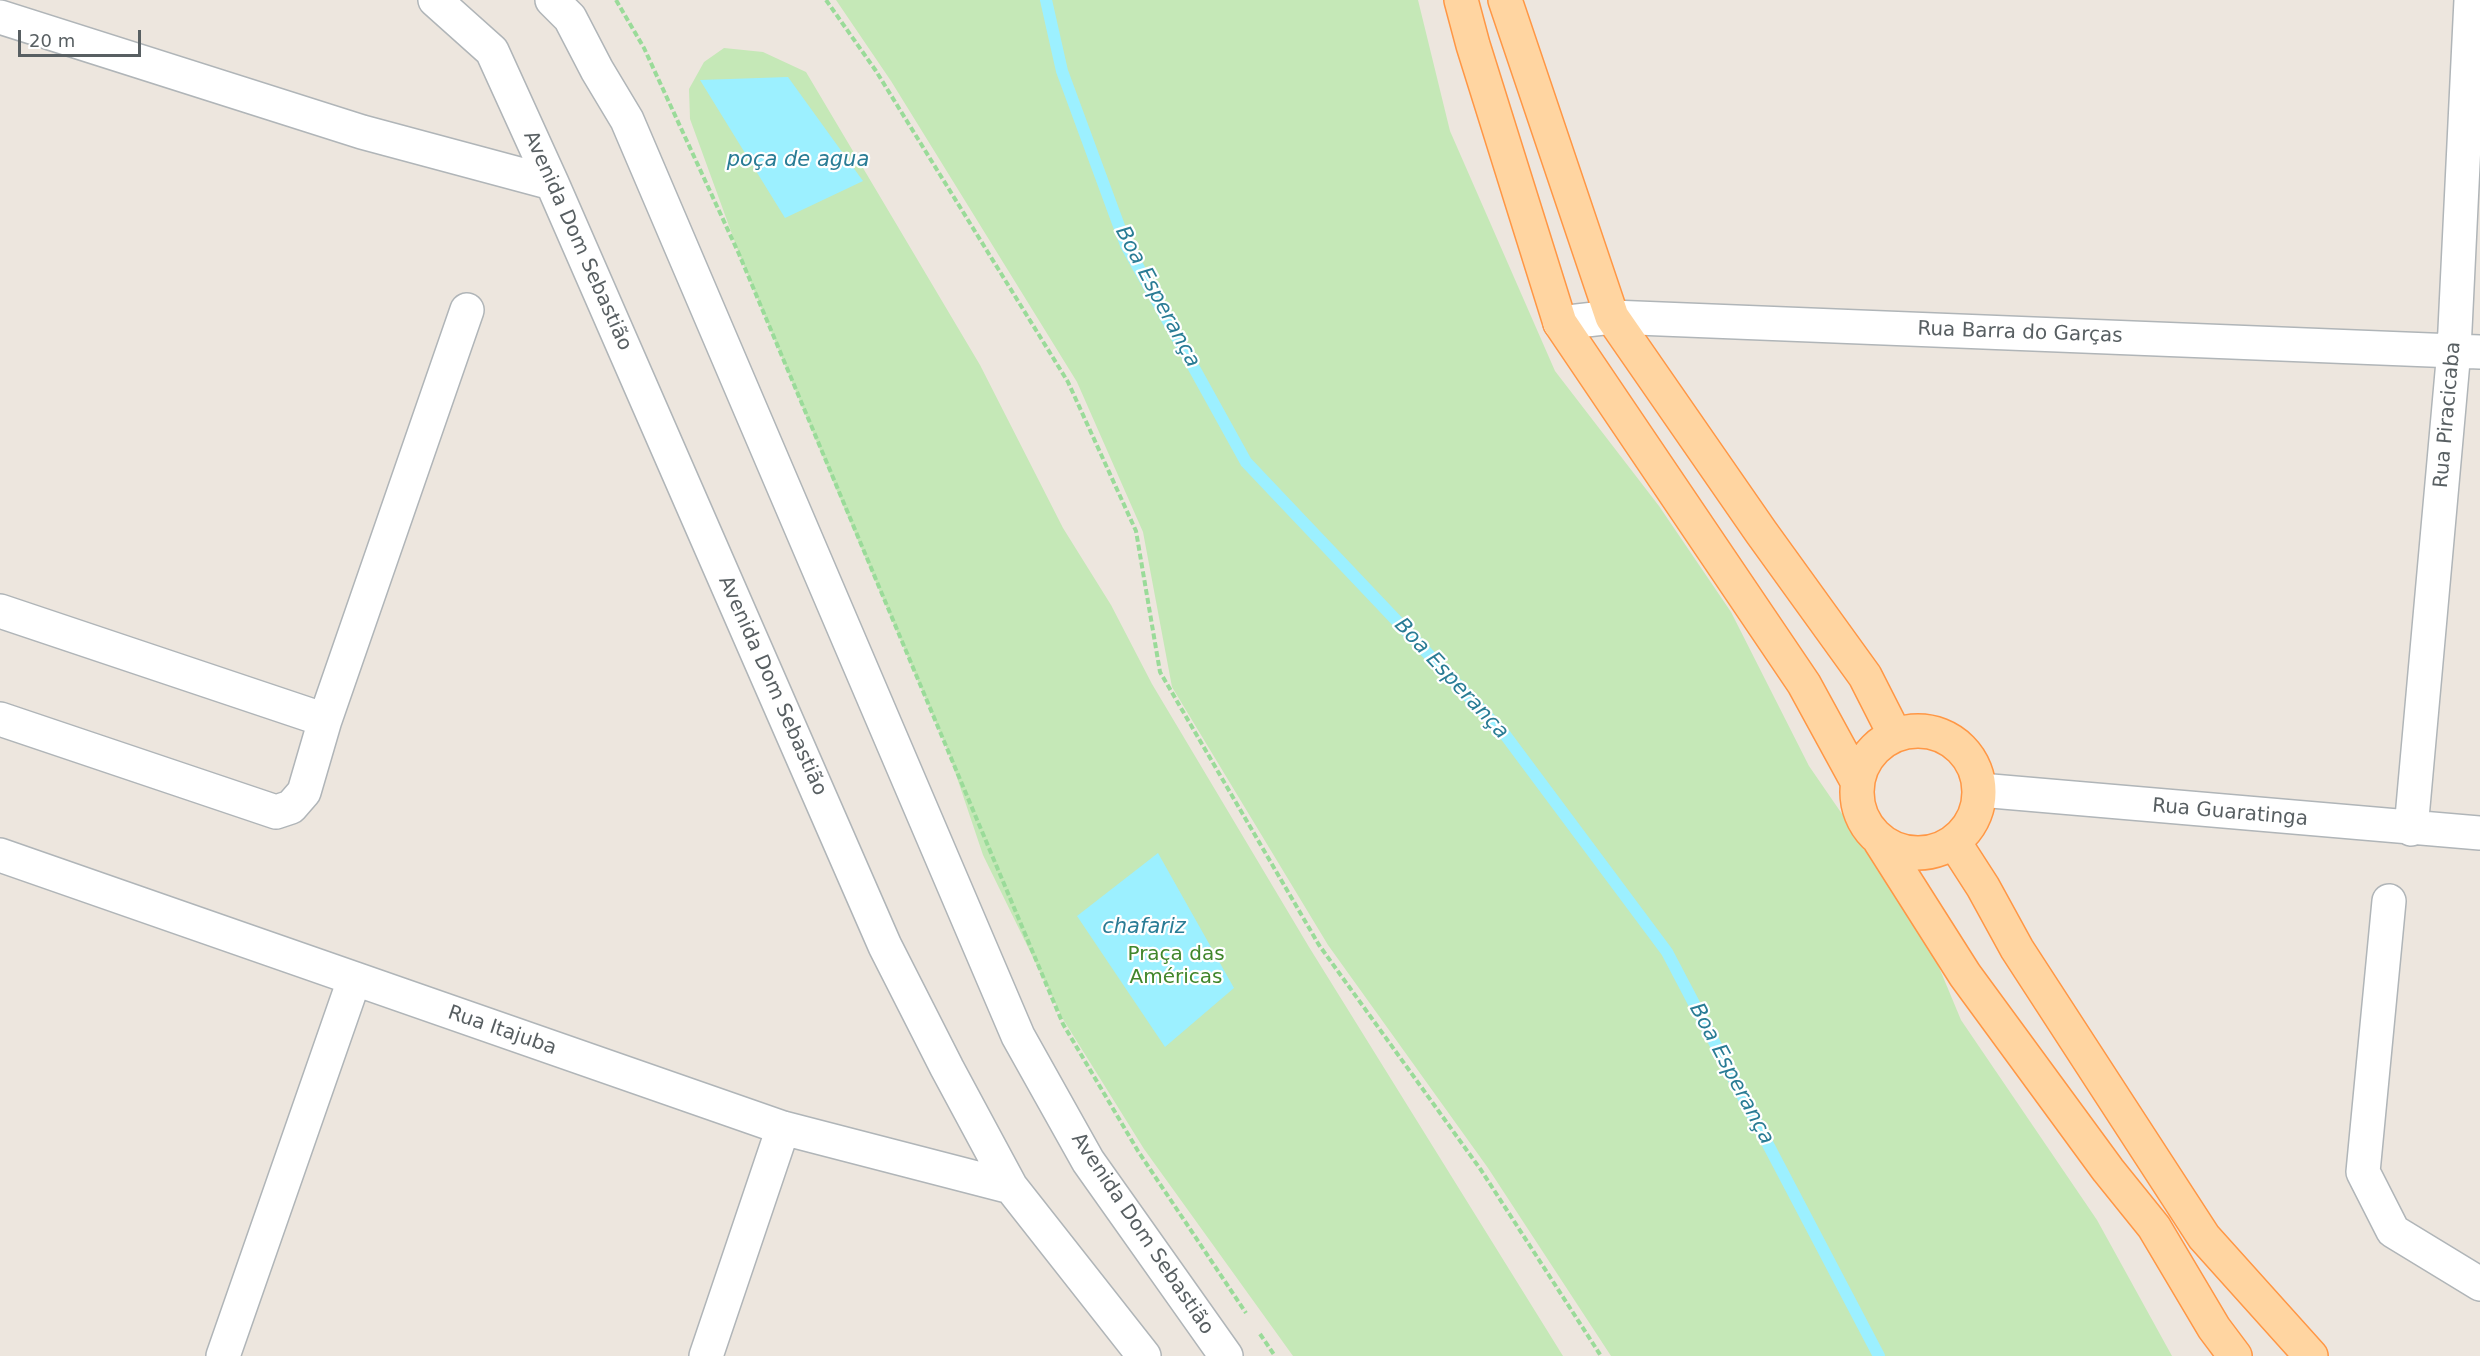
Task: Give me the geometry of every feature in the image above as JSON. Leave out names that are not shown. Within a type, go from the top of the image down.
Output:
[{"type":"main road","points":[[1461,0],[1560,323],[1804,684],[1857,781]]},
{"type":"main road","points":[[1505,0],[1612,317],[1864,676],[1895,735]]},
{"type":"main road","points":[[1880,841],[1898,850],[1917,853],[1936,850],[1954,842],[1968,827],[1977,810],[1980,790],[1975,767],[1961,748],[1941,735],[1918,730],[1895,735],[1876,746],[1864,761],[1857,781],[1857,803],[1865,824],[1880,841],[1965,975],[2108,1170],[2154,1227],[2214,1328],[2235,1356]]},
{"type":"main road","points":[[1954,842],[1983,887],[2017,949],[2204,1237],[2311,1356]]},
{"type":"street","name":"Avenida Dom Sebastião","points":[[435,0],[492,51],[552,183],[885,946],[1011,1187],[1144,1356]]},
{"type":"street","name":"Avenida Dom Sebastião","points":[[552,0],[570,18],[627,120],[1018,1036],[1088,1161],[1226,1356]]},
{"type":"street","name":"Rua Piracicaba","points":[[2411,829],[2467,351],[2471,0]]},
{"type":"street","points":[[0,17],[362,132],[552,183]]},
{"type":"street","points":[[0,719],[276,812],[291,807],[304,792],[326,720],[467,310]]},
{"type":"street","name":"Rua Barra do Garças","points":[[1560,323],[1612,317],[2467,351]]},
{"type":"street","points":[[0,611],[326,720]]},
{"type":"street","name":"Rua Guaratinga","points":[[1980,790],[2411,829],[2480,833]]},
{"type":"street","name":"Rua Itajuba","points":[[0,855],[783,1128],[1011,1187]]},
{"type":"street","points":[[2389,901],[2363,1172],[2393,1231],[2480,1284]]},
{"type":"street","points":[[223,1356],[354,980]]},
{"type":"street","points":[[706,1356],[783,1128]]},
{"type":"path","points":[[616,0],[644,48],[739,254],[1063,1024],[1138,1151],[1249,1317]]},
{"type":"path","points":[[826,0],[876,71],[1068,382],[1136,531],[1160,672],[1319,945],[1481,1170],[1601,1356]]},
{"type":"path","points":[[1255,1327],[1275,1356]]},
{"type":"green space","points":[[836,0],[1418,0],[1450,131],[1555,371],[1659,506],[1731,612],[1809,766],[1926,936],[1961,1020],[2097,1220],[2172,1356],[1611,1356],[1488,1168],[1328,945],[1172,687],[1143,532],[1077,382],[891,81]]},
{"type":"green space","name":"Praça das Américas","points":[[724,48],[763,52],[806,72],[980,365],[1063,528],[1111,605],[1152,684],[1309,947],[1563,1356],[1293,1356],[1144,1149],[1063,1019],[983,855],[948,751],[740,256],[690,119],[689,89],[704,62]]},
{"type":"water","name":"poça de agua","points":[[788,77],[863,181],[785,218],[700,80]]},
{"type":"water","name":"chafariz","points":[[1158,853],[1234,988],[1165,1047],[1077,916]]},
{"type":"waterway","name":"Boa Esperança","points":[[1046,0],[1062,71],[1126,245],[1246,462],[1506,736],[1667,952],[1879,1356]]}]
